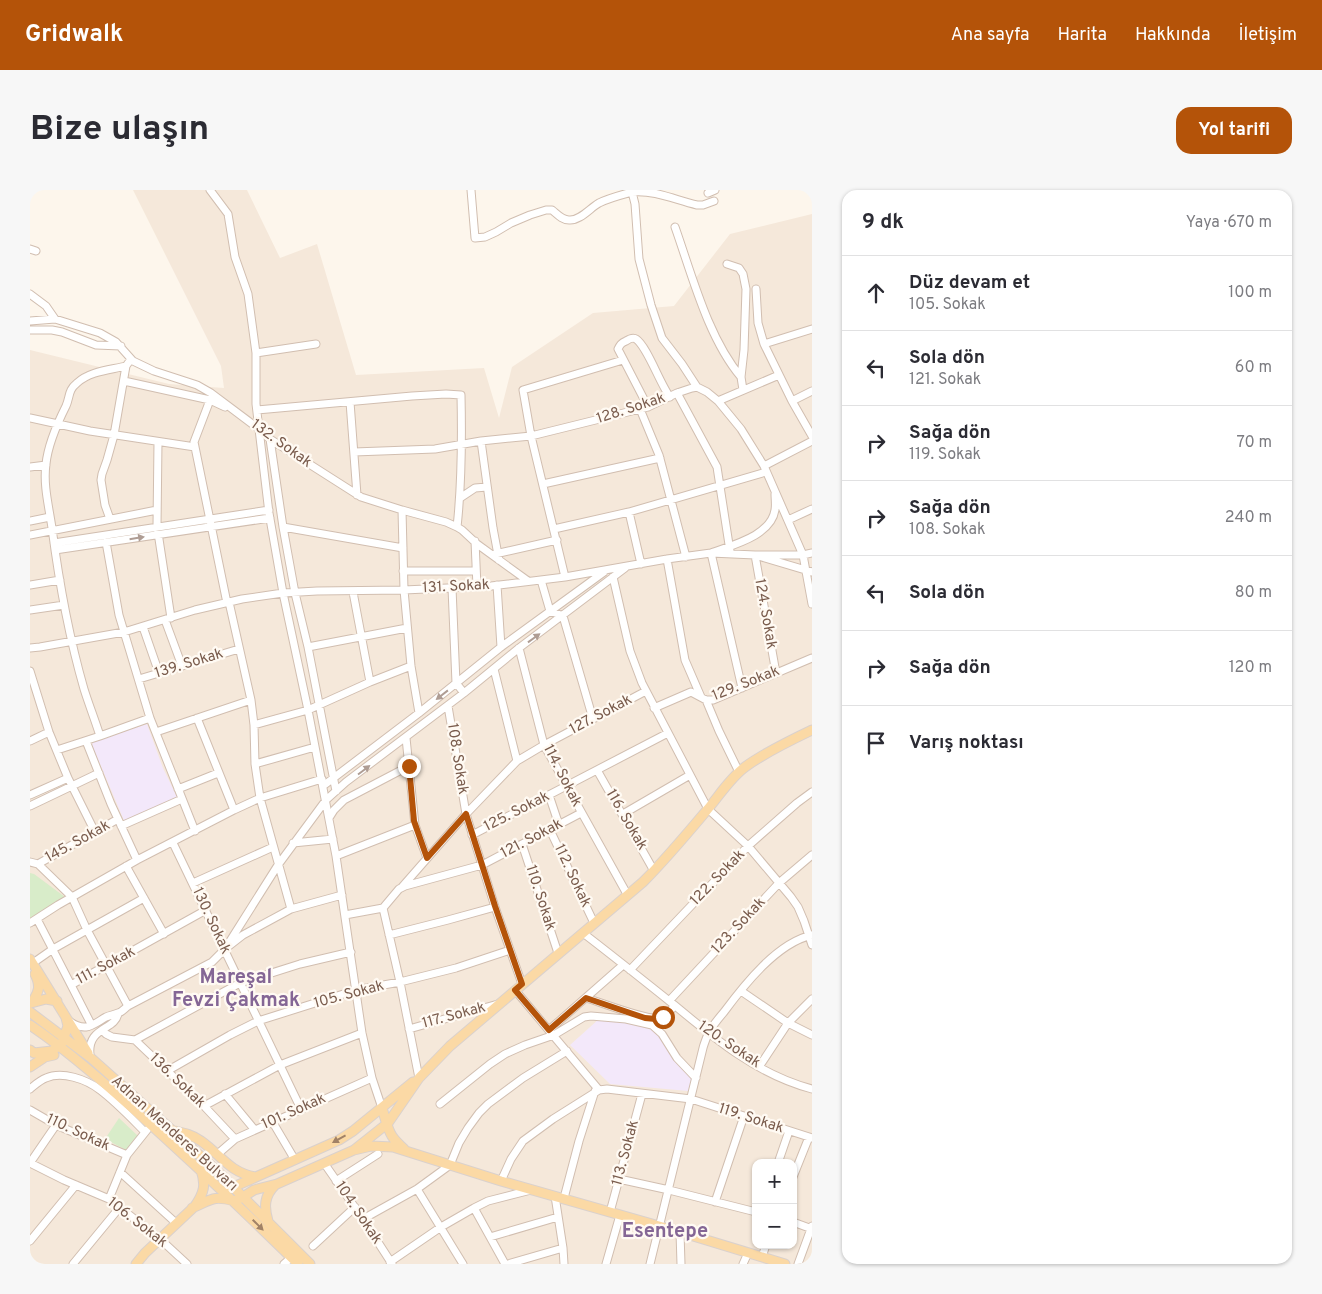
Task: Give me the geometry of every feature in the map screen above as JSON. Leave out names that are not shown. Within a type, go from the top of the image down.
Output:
[{"type":"main road","points":[[354,1150],[388,1123],[419,1078],[450,1046],[643,882],[666,859],[744,767],[812,730]]},
{"type":"main road","points":[[32,964],[33,983],[31,1000],[46,999],[57,1002]]},
{"type":"main road","points":[[32,964],[90,1058]]},
{"type":"main road","name":"Adnan Menderes Bulvarı","points":[[30,1012],[61,1042],[72,1057],[91,1072],[148,1128],[201,1170],[234,1201],[291,1262]]},
{"type":"main road","points":[[31,1054],[52,1051],[61,1042],[68,1026],[67,1018]]},
{"type":"main road","name":"Adnan Menderes Bulvarı","points":[[30,1025],[90,1058],[233,1187],[310,1264]]},
{"type":"main road","points":[[30,1067],[45,1057],[52,1055],[61,1054],[72,1057]]},
{"type":"main road","points":[[136,1264],[194,1207],[223,1191],[339,1140],[361,1125],[404,1088],[419,1078]]},
{"type":"main road","points":[[382,1108],[389,1130],[404,1150]]},
{"type":"main road","points":[[361,1125],[380,1150]]},
{"type":"main road","points":[[173,1131],[189,1134],[200,1140],[233,1169],[244,1175],[255,1177]]},
{"type":"main road","points":[[194,1207],[210,1199],[224,1198],[234,1201],[254,1190],[277,1184],[354,1150],[371,1146],[380,1150],[393,1146],[501,1181],[785,1264]]},
{"type":"main road","points":[[194,1207],[204,1188],[201,1170]]},
{"type":"main road","points":[[268,1221],[265,1205],[267,1195],[277,1184]]},
{"type":"street","points":[[210,190],[230,219],[235,257],[248,294],[256,353],[256,410],[268,510],[283,593],[326,800],[362,1033],[372,1078],[382,1108]]},
{"type":"street","points":[[471,190],[475,238],[485,237],[512,223],[546,210],[552,210],[567,220],[576,219],[606,200],[632,192],[658,193],[697,205],[714,202]]},
{"type":"street","points":[[632,192],[640,259],[651,305],[662,338],[697,387],[718,401],[741,429],[765,469],[809,571],[812,604]]},
{"type":"street","points":[[675,227],[703,309],[731,365],[741,377]]},
{"type":"street","points":[[727,264],[739,268],[745,278],[746,301],[741,377],[743,390]]},
{"type":"street","points":[[756,289],[758,322],[764,344],[792,401],[812,436]]},
{"type":"street","points":[[30,294],[46,306],[55,319]]},
{"type":"street","name":"132. Sokak","points":[[30,322],[55,319],[100,333],[121,346],[133,361],[154,371],[197,385],[211,393],[248,420],[270,440],[357,495],[457,527],[528,581]]},
{"type":"street","points":[[764,344],[812,329]]},
{"type":"street","points":[[30,330],[52,330],[96,345],[121,346]]},
{"type":"street","points":[[648,407],[618,349],[619,346],[629,339],[637,339],[647,353],[670,397]]},
{"type":"street","points":[[256,353],[316,344]]},
{"type":"street","points":[[110,519],[101,480],[114,435],[126,366],[131,359]]},
{"type":"street","points":[[566,576],[531,436],[523,390],[623,360]]},
{"type":"street","points":[[100,736],[84,690],[64,605],[46,493],[46,465],[50,443],[68,402],[70,392],[78,381],[99,372],[126,366]]},
{"type":"street","points":[[718,401],[779,376]]},
{"type":"street","points":[[124,381],[210,400],[248,420]]},
{"type":"street","name":"128. Sokak","points":[[354,452],[416,450],[531,436],[648,407],[678,393],[697,387]]},
{"type":"street","points":[[792,401],[812,391]]},
{"type":"street","points":[[678,393],[717,467],[730,550],[755,536],[768,526],[775,512],[775,492]]},
{"type":"street","points":[[256,410],[446,394],[461,395],[462,444],[457,527]]},
{"type":"street","points":[[210,400],[194,442],[250,700],[254,725],[255,764],[260,798],[290,909]]},
{"type":"street","points":[[350,402],[357,495]]},
{"type":"street","points":[[640,409],[660,458],[686,557]]},
{"type":"street","points":[[30,418],[90,431],[195,447]]},
{"type":"street","points":[[270,440],[295,593],[320,704],[336,791]]},
{"type":"street","points":[[481,441],[496,556],[557,540]]},
{"type":"street","points":[[554,529],[629,512],[720,485],[765,469],[812,441]]},
{"type":"street","points":[[158,442],[157,526],[168,619],[182,666]]},
{"type":"street","points":[[543,484],[660,458]]},
{"type":"street","points":[[30,467],[46,465]]},
{"type":"street","points":[[460,498],[476,488],[487,487]]},
{"type":"street","points":[[788,520],[812,509]]},
{"type":"street","points":[[30,535],[157,510]]},
{"type":"street","points":[[54,547],[157,526],[268,510]]},
{"type":"street","points":[[402,510],[403,571],[410,666],[419,713]]},
{"type":"street","points":[[629,512],[641,564]]},
{"type":"street","points":[[30,521],[50,517]]},
{"type":"street","points":[[54,547],[106,542],[270,518]]},
{"type":"street","points":[[283,527],[403,548]]},
{"type":"street","points":[[474,541],[477,587]]},
{"type":"street","points":[[106,542],[119,615],[150,718],[195,831]]},
{"type":"street","name":"131. Sokak","points":[[30,648],[40,648],[124,632],[228,602],[283,593],[477,587],[541,580],[730,550],[755,555]]},
{"type":"street","points":[[755,555],[803,555],[812,552]]},
{"type":"street","points":[[711,553],[742,688]]},
{"type":"street","points":[[755,555],[809,571]]},
{"type":"street","name":"124. Sokak","points":[[755,555],[776,673]]},
{"type":"street","points":[[668,559],[684,660],[739,772]]},
{"type":"street","points":[[225,949],[278,864],[326,800],[448,706],[519,648],[627,566]]},
{"type":"street","points":[[30,923],[126,866],[234,810],[260,798],[334,778],[501,647],[607,570]]},
{"type":"street","points":[[403,571],[476,571]]},
{"type":"street","points":[[613,577],[630,651],[646,691],[708,809],[748,846],[791,897],[798,907],[810,935],[812,945]]},
{"type":"street","points":[[30,585],[60,580]]},
{"type":"street","points":[[541,580],[550,611]]},
{"type":"street","points":[[497,585],[501,647]]},
{"type":"street","points":[[452,588],[456,683],[464,693]]},
{"type":"street","points":[[352,592],[370,682]]},
{"type":"street","points":[[30,610],[64,605]]},
{"type":"street","points":[[550,611],[563,616]]},
{"type":"street","points":[[563,616],[593,719]]},
{"type":"street","points":[[143,627],[159,673]]},
{"type":"street","points":[[308,647],[407,628]]},
{"type":"street","name":"139. Sokak","points":[[139,679],[239,648]]},
{"type":"street","name":"114. Sokak","points":[[519,648],[544,745],[627,894]]},
{"type":"street","name":"129. Sokak","points":[[654,708],[691,692],[704,699],[713,700],[812,658]]},
{"type":"street","points":[[254,725],[308,710],[410,666]]},
{"type":"street","points":[[494,669],[517,761]]},
{"type":"street","points":[[30,671],[49,732],[68,778],[95,832]]},
{"type":"street","name":"127. Sokak","points":[[399,890],[466,814],[517,761],[646,691]]},
{"type":"street","points":[[156,732],[250,700]]},
{"type":"street","name":"108. Sokak","points":[[448,706],[466,814],[510,950],[519,987]]},
{"type":"street","points":[[57,750],[150,718]]},
{"type":"street","points":[[197,718],[234,810]]},
{"type":"street","points":[[30,741],[49,732]]},
{"type":"street","name":"125. Sokak","points":[[472,835],[668,734]]},
{"type":"street","points":[[406,738],[415,825],[427,858]]},
{"type":"street","points":[[86,740],[137,860]]},
{"type":"street","points":[[255,764],[315,747]]},
{"type":"street","points":[[329,818],[344,800],[409,766]]},
{"type":"street","name":"116. Sokak","points":[[597,770],[654,871]]},
{"type":"street","points":[[30,806],[99,773]]},
{"type":"street","points":[[178,789],[218,773]]},
{"type":"street","points":[[623,814],[690,775]]},
{"type":"street","points":[[30,796],[68,778]]},
{"type":"street","name":"122. Sokak","points":[[630,970],[748,846],[796,803],[812,792]]},
{"type":"street","points":[[549,795],[559,825]]},
{"type":"street","name":"145. Sokak","points":[[34,863],[95,832],[182,798]]},
{"type":"street","name":"121. Sokak","points":[[482,865],[582,814]]},
{"type":"street","points":[[336,856],[415,825]]},
{"type":"street","name":"112. Sokak","points":[[550,830],[594,923]]},
{"type":"street","points":[[293,843],[333,839]]},
{"type":"street","name":"130. Sokak","points":[[173,843],[301,1108]]},
{"type":"street","name":"110. Sokak","points":[[522,844],[558,953]]},
{"type":"street","points":[[193,883],[273,847]]},
{"type":"street","name":"123. Sokak","points":[[672,1004],[779,883],[812,855]]},
{"type":"street","points":[[34,863],[72,897],[87,930],[128,1006]]},
{"type":"street","points":[[345,915],[383,908],[405,886],[482,865]]},
{"type":"street","points":[[126,866],[164,934]]},
{"type":"street","points":[[67,1018],[76,1025],[92,1026],[212,962],[243,935],[290,909],[342,895]]},
{"type":"street","points":[[32,964],[52,950],[144,898]]},
{"type":"street","points":[[389,935],[495,906]]},
{"type":"street","points":[[383,908],[419,1078]]},
{"type":"street","name":"111. Sokak","points":[[37,919],[70,985],[206,910]]},
{"type":"street","name":"120. Sokak","points":[[583,932],[737,1055],[802,1087],[812,1089]]},
{"type":"street","points":[[650,1264],[708,1033],[731,1002],[766,962],[800,938],[810,935]]},
{"type":"street","name":"105. Sokak","points":[[167,1071],[230,1034],[258,1021],[356,990],[400,982],[456,968],[510,950]]},
{"type":"street","points":[[102,1030],[112,1037],[135,1040],[240,983],[300,964],[351,952]]},
{"type":"street","points":[[551,1033],[623,965]]},
{"type":"street","points":[[70,985],[90,1024]]},
{"type":"street","points":[[519,987],[551,1033],[597,1090]]},
{"type":"street","points":[[741,991],[788,1023],[812,1035]]},
{"type":"street","points":[[586,998],[645,1018],[656,1019],[663,1017],[672,1004]]},
{"type":"street","points":[[759,1067],[788,1023],[812,999]]},
{"type":"street","name":"117. Sokak","points":[[409,1029],[499,1004]]},
{"type":"street","points":[[90,1058],[91,1042],[94,1036],[114,1022],[118,1013]]},
{"type":"street","points":[[440,1104],[505,1054],[584,1017],[591,1016],[602,1016],[652,1025],[657,1028],[677,1058],[696,1078]]},
{"type":"street","points":[[204,1106],[280,1065],[362,1033]]},
{"type":"street","name":"136. Sokak","points":[[135,1040],[204,1106],[235,1139]]},
{"type":"street","points":[[363,1219],[417,1189],[450,1165],[459,1143],[468,1128],[488,1104],[523,1078],[566,1051]]},
{"type":"street","points":[[30,1089],[42,1079],[58,1075],[84,1081],[100,1089],[148,1128],[127,1155],[109,1199]]},
{"type":"street","name":"101. Sokak","points":[[220,1152],[235,1139],[254,1129],[372,1078]]},
{"type":"street","points":[[501,1181],[511,1159],[523,1141],[597,1090],[606,1089],[691,1099]]},
{"type":"street","points":[[564,1264],[558,1217],[559,1197],[597,1090]]},
{"type":"street","points":[[225,1094],[254,1129]]},
{"type":"street","name":"113. Sokak","points":[[610,1212],[642,1094]]},
{"type":"street","name":"119. Sokak","points":[[691,1099],[811,1137]]},
{"type":"street","name":"110. Sokak","points":[[30,1110],[56,1125],[127,1155]]},
{"type":"street","points":[[715,1202],[744,1116]]},
{"type":"street","points":[[272,1121],[295,1160]]},
{"type":"street","points":[[30,1163],[56,1125]]},
{"type":"street","points":[[779,1159],[788,1130]]},
{"type":"street","points":[[797,1168],[811,1137]]},
{"type":"street","points":[[336,1181],[380,1150]]},
{"type":"street","name":"104. Sokak","points":[[324,1162],[391,1263]]},
{"type":"street","name":"106. Sokak","points":[[30,1163],[109,1199],[160,1239],[187,1264]]},
{"type":"street","points":[[120,1172],[176,1223]]},
{"type":"street","points":[[619,1179],[752,1211]]},
{"type":"street","points":[[30,1241],[76,1185]]},
{"type":"street","points":[[417,1189],[463,1264]]},
{"type":"street","points":[[391,1263],[441,1227],[474,1208],[488,1201],[534,1190]]},
{"type":"street","points":[[73,1264],[120,1207]]},
{"type":"street","points":[[313,1246],[355,1207]]},
{"type":"street","points":[[474,1208],[506,1264],[563,1248]]},
{"type":"street","points":[[606,1264],[620,1215]]},
{"type":"street","points":[[490,1237],[558,1217]]},
{"type":"street","points":[[797,1223],[812,1228],[798,1264]]},
{"type":"street","points":[[680,1232],[681,1264]]},
{"type":"street","points":[[762,1257],[765,1249]]},
{"type":"street","points":[[743,1264],[748,1253]]},
{"type":"shaded area","points":[[133,190],[247,190],[280,258],[317,244],[356,375],[484,368],[499,418],[512,367],[593,313],[674,306],[730,234],[812,214],[812,1264],[30,1264],[30,350],[169,384],[224,388],[221,366]]},
{"type":"shaded area","points":[[147,724],[163,768],[178,799],[125,823],[92,745],[93,742]]},
{"type":"shaded area","points":[[599,1019],[646,1026],[657,1033],[674,1060],[692,1079],[688,1091],[610,1084],[570,1045]]},
{"type":"green space","points":[[30,873],[65,897],[30,918]]},
{"type":"green space","points":[[119,1118],[138,1136],[126,1150],[105,1139]]},
{"type":"district","name":"Mareşal Fevzi Çakmak","points":[[236,990]]},
{"type":"district","name":"Esentepe","points":[[665,1232]]},
{"type":"route","points":[[409,766],[414,821],[427,858],[466,814],[522,984],[515,990],[549,1030],[586,998],[645,1018],[656,1019],[663,1017]]}]
